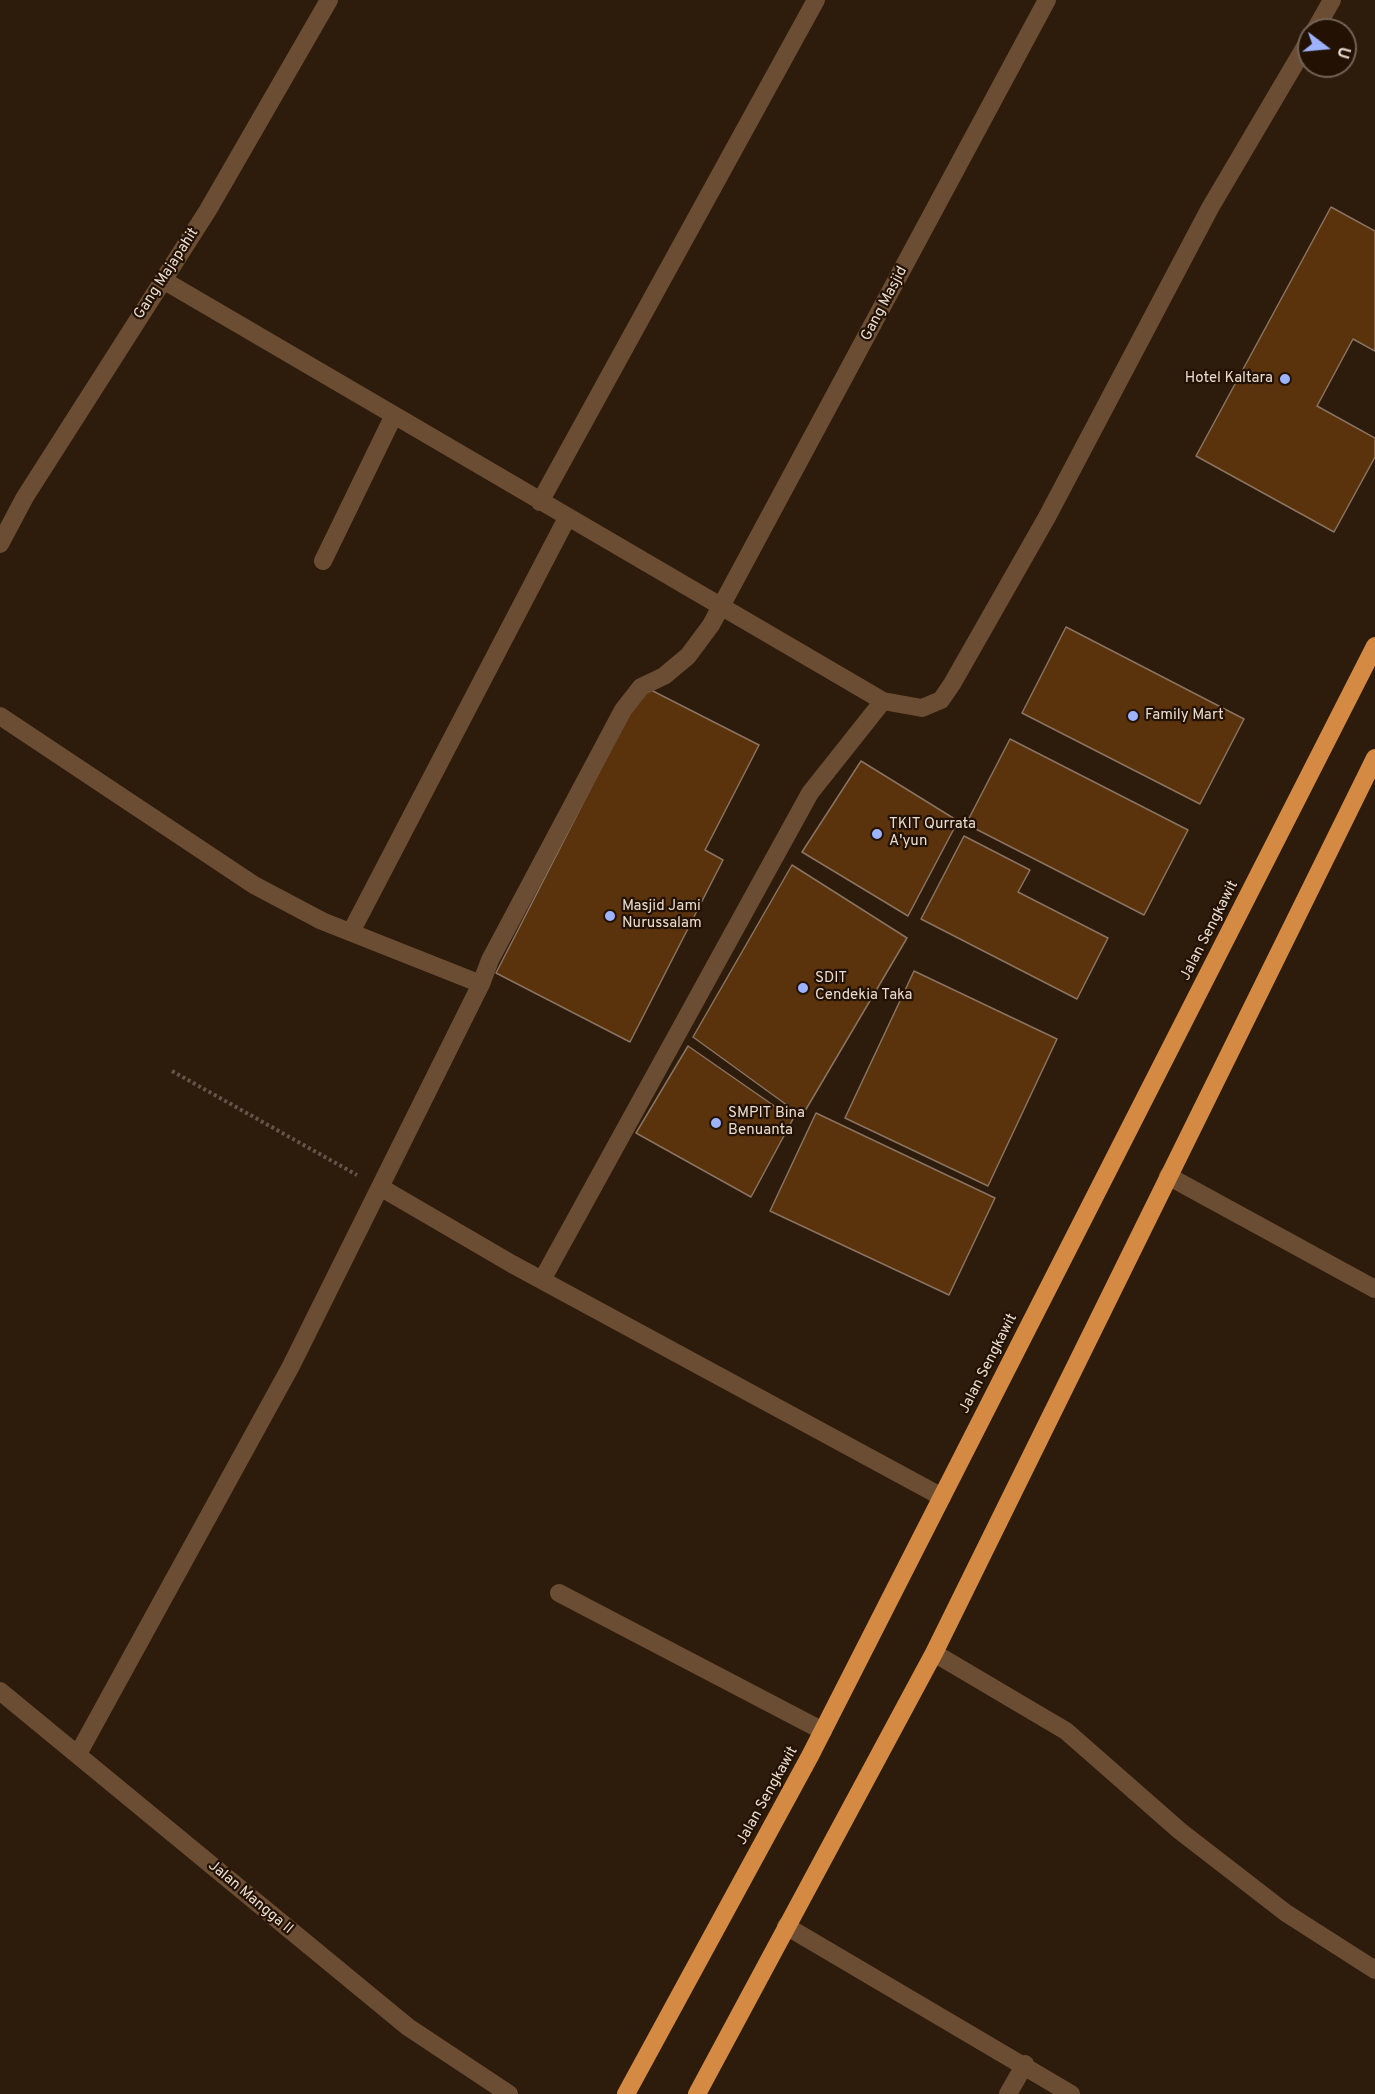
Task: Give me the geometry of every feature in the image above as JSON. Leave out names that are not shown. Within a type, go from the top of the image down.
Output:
[{"type":"highway","name":"Jalan Sengkawit","points":[[626,2094],[823,1731],[1375,646]]},
{"type":"highway","points":[[698,2094],[934,1653],[1167,1176],[1375,759]]},
{"type":"street","name":"Gang Majapahit","points":[[0,544],[25,497],[208,210],[329,0]]},
{"type":"street","points":[[540,502],[816,0]]},
{"type":"street","name":"Gang Masjid","points":[[78,1754],[291,1366],[481,984],[490,960],[623,710],[641,687],[664,676],[688,656],[711,625],[1047,0]]},
{"type":"street","points":[[1322,18],[1332,0]]},
{"type":"street","points":[[163,280],[883,702],[922,708],[940,700],[952,684],[1047,517],[1210,208],[1297,60]]},
{"type":"street","points":[[323,561],[394,415]]},
{"type":"street","points":[[351,932],[567,518]]},
{"type":"street","points":[[542,1280],[810,793],[883,702]]},
{"type":"street","points":[[0,716],[254,885],[322,921],[481,984]]},
{"type":"street","points":[[1167,1176],[1375,1289]]},
{"type":"street","points":[[380,1187],[542,1280],[942,1497]]},
{"type":"street","points":[[560,1593],[823,1731]]},
{"type":"street","points":[[934,1653],[1066,1731],[1180,1831],[1242,1879],[1286,1913],[1375,1970]]},
{"type":"street","name":"Jalan Mangga II","points":[[0,1691],[408,2027],[509,2094]]},
{"type":"street","points":[[786,1926],[1025,2064],[1071,2094]]},
{"type":"street","points":[[1008,2094],[1025,2064]]},
{"type":"path","points":[[172,1071],[380,1187]]},
{"type":"building","name":"Hotel Kaltara","points":[[1331,207],[1375,231],[1375,351],[1353,339],[1317,406],[1375,438],[1375,457],[1334,532],[1196,456]]},
{"type":"building","name":"Family Mart","points":[[1066,627],[1244,719],[1200,804],[1022,713]]},
{"type":"building","name":"Masjid Jami Nurussalam","points":[[643,686],[759,745],[705,850],[723,860],[630,1042],[496,973]]},
{"type":"building","points":[[1010,739],[1188,830],[1144,915],[966,824]]},
{"type":"building","name":"TKIT Qurrata A'yun","points":[[861,761],[958,821],[908,916],[802,852]]},
{"type":"building","points":[[964,836],[1030,870],[1018,892],[1108,938],[1077,999],[921,919]]},
{"type":"building","name":"SDIT Cendekia Taka","points":[[792,865],[907,938],[802,1116],[693,1037]]},
{"type":"building","points":[[914,971],[1057,1039],[988,1186],[845,1118]]},
{"type":"building","name":"SMPIT Bina Benuanta","points":[[688,1046],[793,1119],[751,1197],[636,1133]]},
{"type":"building","points":[[816,1113],[995,1198],[949,1295],[770,1211]]},
{"type":"place","name":"Hotel Kaltara","points":[[1285,379]]},
{"type":"place","name":"Family Mart","points":[[1133,716]]},
{"type":"place","name":"TKIT Qurrata A'yun","points":[[877,834]]},
{"type":"place","name":"Masjid Jami Nurussalam","points":[[610,916]]},
{"type":"place","name":"SDIT Cendekia Taka","points":[[803,988]]},
{"type":"place","name":"SMPIT Bina Benuanta","points":[[716,1123]]}]
